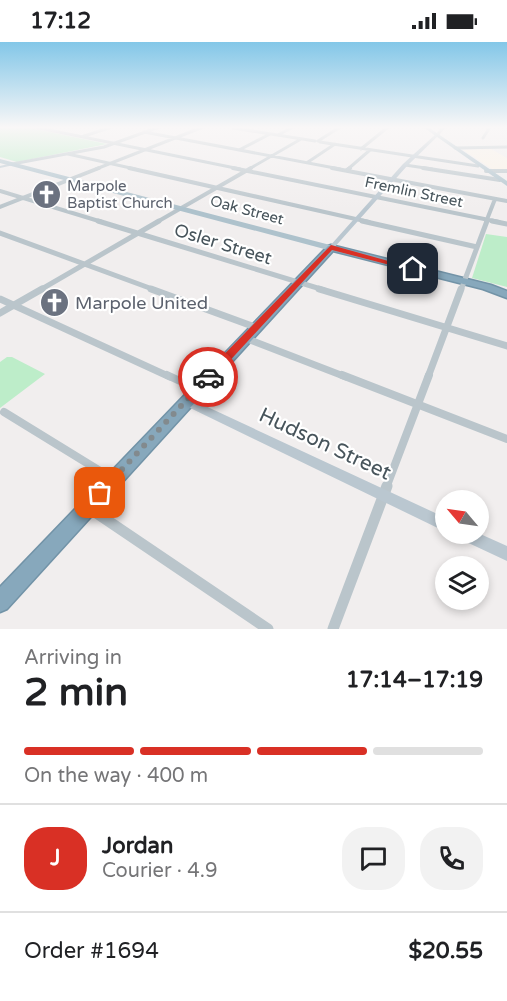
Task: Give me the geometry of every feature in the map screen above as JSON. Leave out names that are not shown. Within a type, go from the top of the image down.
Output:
[{"type":"highway","name":"Oak Street","points":[[331,248],[464,282],[507,289]]},
{"type":"highway","points":[[0,602],[331,248]]},
{"type":"highway","name":"Oak Street","points":[[487,287],[507,295]]},
{"type":"main road","points":[[331,248],[416,154]]},
{"type":"main road","points":[[464,154],[478,166],[489,171]]},
{"type":"main road","points":[[465,154],[507,184]]},
{"type":"main road","name":"Oak Street","points":[[0,161],[331,248]]},
{"type":"main road","points":[[0,167],[12,164]]},
{"type":"main road","name":"Hudson Street","points":[[192,395],[435,520]]},
{"type":"main road","points":[[486,544],[507,554]]},
{"type":"street","points":[[12,164],[66,154]]},
{"type":"street","points":[[70,154],[477,247]]},
{"type":"street","points":[[0,207],[134,154]]},
{"type":"street","name":"Fremlin Street","points":[[167,154],[507,224]]},
{"type":"street","points":[[263,154],[507,201]]},
{"type":"street","points":[[0,313],[275,154]]},
{"type":"street","points":[[308,162],[319,154]]},
{"type":"street","points":[[347,170],[365,154]]},
{"type":"street","points":[[397,154],[478,166]]},
{"type":"street","points":[[405,165],[500,180]]},
{"type":"street","points":[[489,171],[507,171]]},
{"type":"street","name":"Osler Street","points":[[0,191],[507,346]]},
{"type":"street","points":[[333,629],[495,199]]},
{"type":"street","points":[[0,233],[255,327]]},
{"type":"street","name":"Hudson Street","points":[[0,299],[192,395]]},
{"type":"street","points":[[245,338],[507,439]]},
{"type":"street","points":[[4,412],[113,479]]},
{"type":"street","points":[[88,507],[268,629]]},
{"type":"shaded area","points":[[470,154],[501,154],[507,158],[507,170],[492,169]]},
{"type":"green space","points":[[0,154],[55,154],[17,162],[0,157]]},
{"type":"green space","points":[[486,234],[507,237],[507,287],[472,278]]},
{"type":"green space","points":[[7,357],[12,357],[45,374],[0,408],[0,362]]},
{"type":"way so far","points":[[100,493],[208,377]]},
{"type":"place","name":"Marpole Baptist Church","points":[[46,195]]},
{"type":"place","name":"Marpole United","points":[[54,303]]},
{"type":"route","points":[[208,377],[331,248],[413,269]]}]
